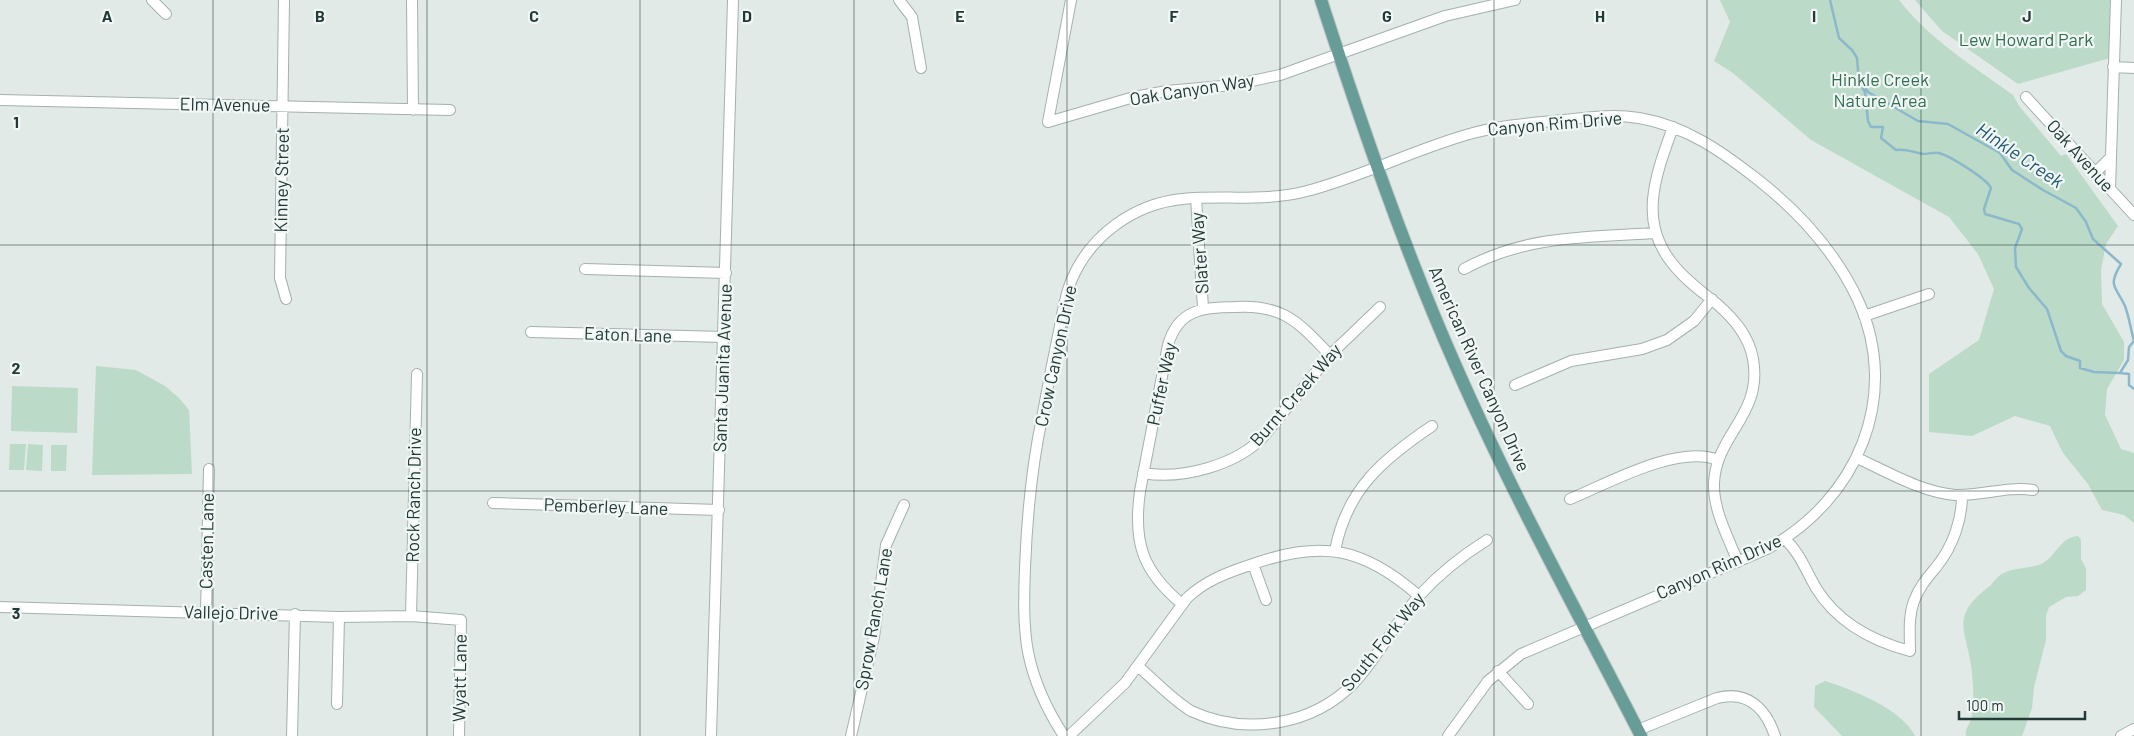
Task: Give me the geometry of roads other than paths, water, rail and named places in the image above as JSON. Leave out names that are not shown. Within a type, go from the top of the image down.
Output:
[{"type":"main road","name":"American River Canyon Drive","points":[[1321,0],[1376,167],[1458,372],[1500,463],[1640,733]]},
{"type":"street","points":[[152,0],[166,14]]},
{"type":"street","name":"Kinney Street","points":[[284,0],[284,106],[280,278],[286,299]]},
{"type":"street","points":[[412,0],[413,110]]},
{"type":"street","name":"Santa Juanita Avenue","points":[[711,736],[733,0]]},
{"type":"street","points":[[899,0],[912,17],[920,49],[921,68]]},
{"type":"street","name":"Oak Canyon Way","points":[[1070,0],[1048,122],[1142,96],[1257,81],[1298,70],[1339,55]]},
{"type":"street","points":[[1339,55],[1445,16],[1515,0]]},
{"type":"street","points":[[2110,189],[2116,0]]},
{"type":"street","points":[[2114,67],[2134,68]]},
{"type":"street","name":"Oak Avenue","points":[[2026,97],[2134,215]]},
{"type":"street","name":"Elm Avenue","points":[[0,100],[450,110]]},
{"type":"street","name":"Canyon Rim Drive","points":[[1376,167],[1471,134],[1513,125],[1620,116],[1640,118],[1673,127],[1706,142],[1722,152],[1793,210],[1834,259],[1850,284],[1864,316],[1872,344],[1875,384],[1870,422],[1857,458],[1832,498],[1813,517],[1785,539],[1738,562],[1584,626]]},
{"type":"street","points":[[1673,127],[1653,186],[1652,206],[1656,233],[1672,263],[1739,327],[1750,348],[1754,372],[1753,390],[1748,408],[1718,460],[1714,483],[1716,507],[1738,562]]},
{"type":"street","points":[[2095,173],[2111,157]]},
{"type":"street","name":"Crow Canyon Drive","points":[[1064,736],[1046,705],[1034,675],[1028,652],[1024,604],[1029,487],[1065,300],[1082,261],[1104,234],[1115,225],[1152,206],[1196,198],[1268,197],[1301,193],[1376,167]]},
{"type":"street","name":"Slater Way","points":[[1196,198],[1203,308]]},
{"type":"street","points":[[1464,269],[1498,252],[1541,240],[1656,233]]},
{"type":"street","points":[[585,269],[726,273]]},
{"type":"street","points":[[1864,316],[1929,294]]},
{"type":"street","points":[[1515,385],[1571,361],[1642,349],[1667,340],[1689,325],[1712,300]]},
{"type":"street","name":"Puffer Way","points":[[1182,604],[1158,583],[1143,554],[1138,515],[1144,473],[1170,339],[1180,322],[1191,313],[1203,308],[1253,306],[1277,312],[1298,325],[1330,355]]},
{"type":"street","name":"Burnt Creek Way","points":[[1144,473],[1177,476],[1246,452],[1264,436],[1330,355],[1380,306]]},
{"type":"street","name":"Eaton Lane","points":[[532,332],[724,337]]},
{"type":"street","name":"Rock Ranch Drive","points":[[411,616],[417,374]]},
{"type":"street","points":[[1335,551],[1342,523],[1358,492],[1385,460],[1432,426]]},
{"type":"street","points":[[1570,499],[1678,456],[1702,455],[1718,460]]},
{"type":"street","points":[[1857,458],[1929,490],[1962,494],[2015,488],[2033,490]]},
{"type":"street","name":"Casten Lane","points":[[206,613],[209,469]]},
{"type":"street","points":[[1785,539],[1800,557],[1817,590],[1839,615],[1858,630],[1878,641],[1910,651],[1910,618],[1914,601],[1922,585],[1952,543],[1960,516],[1962,494]]},
{"type":"street","name":"Pemberley Lane","points":[[493,503],[718,510]]},
{"type":"street","name":"Sprow Ranch Lane","points":[[851,736],[874,637],[886,545],[904,505]]},
{"type":"street","name":"South Fork Way","points":[[1139,667],[1181,704],[1202,717],[1239,728],[1283,725],[1316,712],[1348,688],[1364,671],[1419,596],[1447,569],[1487,540]]},
{"type":"street","points":[[1069,736],[1111,699],[1139,667],[1182,604],[1208,582],[1253,564],[1293,552],[1335,551],[1351,554],[1377,564],[1419,596]]},
{"type":"street","points":[[1253,564],[1266,600]]},
{"type":"street","name":"Vallejo Drive","points":[[0,606],[206,613],[411,616],[461,620]]},
{"type":"street","points":[[292,736],[295,614]]},
{"type":"street","points":[[338,704],[339,616]]},
{"type":"street","name":"Wyatt Lane","points":[[459,736],[461,620]]},
{"type":"street","points":[[1448,736],[1478,693],[1498,671],[1528,650],[1584,626]]},
{"type":"street","points":[[1498,671],[1528,704]]},
{"type":"street","points":[[1640,733],[1717,698],[1730,696],[1744,697],[1760,708],[1768,718],[1775,736]]},
{"type":"street","points":[[2121,736],[2134,729]]},
{"type":"waterway","points":[[1830,0],[1839,38],[1852,50],[1857,58],[1859,82],[1865,92],[1868,121],[1871,127],[1883,127],[1881,138],[1896,150],[1923,154],[1939,153],[1967,168],[1988,184],[1991,188],[1984,209],[1985,214],[2019,224],[2022,229],[2015,248],[2016,267],[2029,288],[2047,309],[2061,351],[2066,356],[2080,361],[2080,368],[2094,372],[2120,373]]},
{"type":"waterway","name":"Hinkle Creek","points":[[1861,80],[1868,92],[1918,121],[1948,124],[2000,153],[2012,170],[2076,208],[2086,222],[2093,239],[2121,264],[2114,277],[2114,286],[2125,306],[2134,341],[2129,347],[2128,360],[2120,373],[2129,374],[2129,385],[2134,389]]},
{"type":"park label","name":"Lew Howard Park","points":[[2026,40]]},
{"type":"park label","name":"Hinkle Creek Nature Area","points":[[1880,90]]}]
